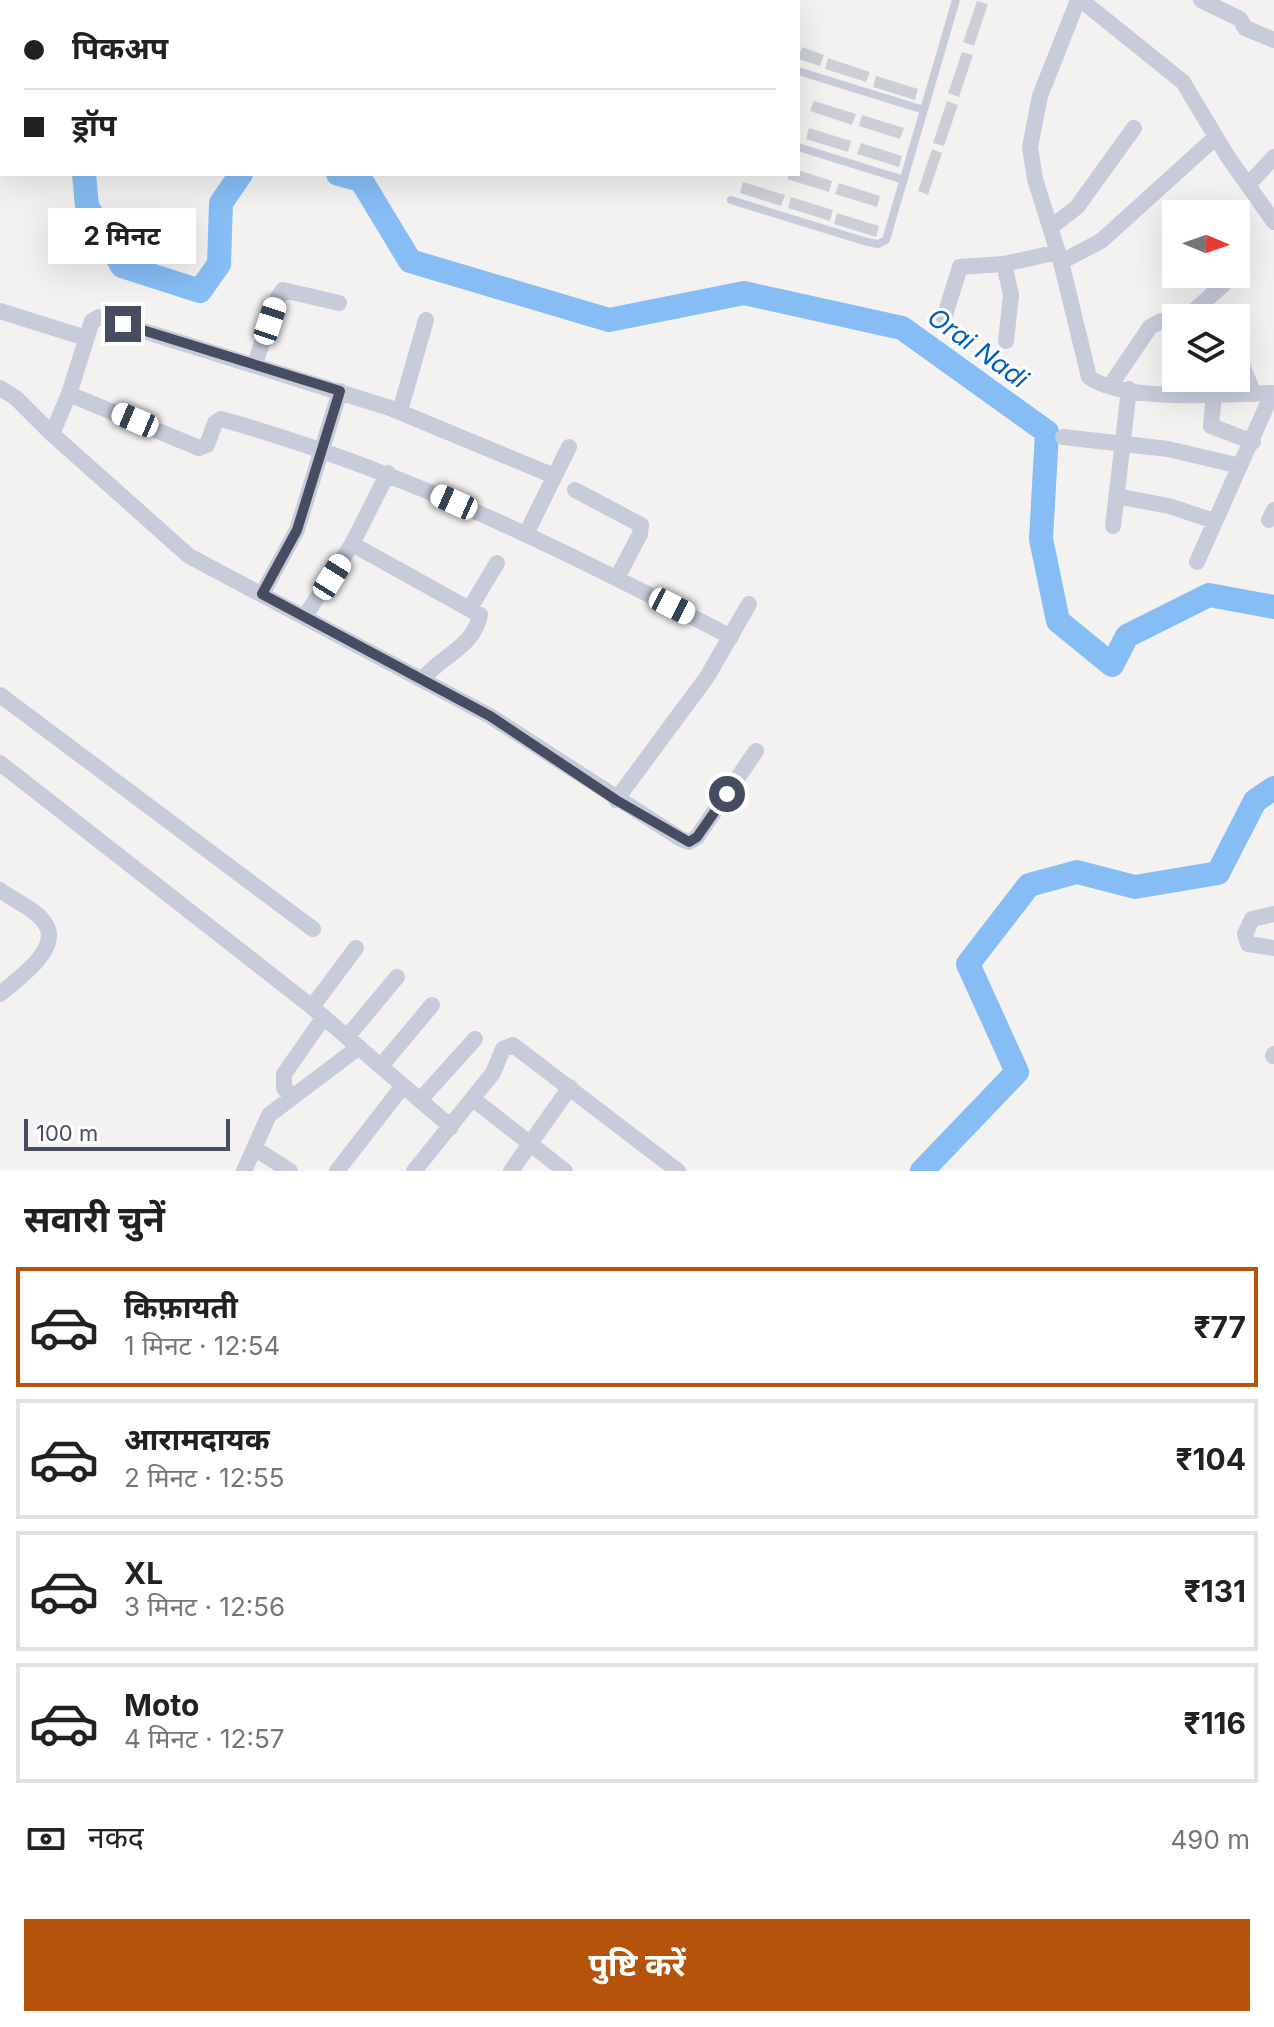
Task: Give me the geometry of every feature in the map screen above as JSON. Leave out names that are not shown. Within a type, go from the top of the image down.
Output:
[{"type":"street","points":[[1197,562],[1273,394],[1214,395],[1129,389],[1097,382],[1086,368],[1059,257],[1035,179],[1032,126],[1040,96],[1080,0],[1183,82],[1274,222]]},
{"type":"street","points":[[1201,0],[1240,19],[1245,28],[1274,40]]},
{"type":"street","points":[[1050,228],[1077,207],[1134,128]]},
{"type":"street","points":[[944,318],[960,267],[1059,257],[1101,241],[1216,137]]},
{"type":"street","points":[[1248,185],[1274,157]]},
{"type":"street","points":[[1004,264],[1012,312],[1006,341]]},
{"type":"street","points":[[255,364],[277,299],[283,290],[339,303]]},
{"type":"street","points":[[0,311],[86,338]]},
{"type":"street","points":[[52,434],[69,394],[92,321],[99,317],[400,411],[554,476]]},
{"type":"street","points":[[400,411],[426,320]]},
{"type":"street","points":[[1110,386],[1150,327],[1162,321]]},
{"type":"street","points":[[1250,384],[1254,394]]},
{"type":"street","points":[[0,388],[16,398],[189,556],[490,716],[616,800],[681,839],[694,841],[756,751]]},
{"type":"street","points":[[1113,526],[1129,389]]},
{"type":"street","points":[[262,594],[297,530],[340,391]]},
{"type":"street","points":[[69,394],[199,448],[207,445],[215,423],[221,419],[323,449],[388,473],[526,534],[731,637]]},
{"type":"street","points":[[1214,395],[1211,426],[1253,442]]},
{"type":"street","points":[[1063,437],[1123,442],[1240,466]]},
{"type":"street","points":[[526,534],[569,447]]},
{"type":"street","points":[[305,616],[352,544],[388,473]]},
{"type":"street","points":[[575,490],[641,525],[640,534],[617,578]]},
{"type":"street","points":[[1116,496],[1169,506],[1214,521]]},
{"type":"street","points":[[352,544],[480,615],[462,647],[434,666],[423,679]]},
{"type":"street","points":[[470,608],[497,563]]},
{"type":"street","points":[[616,800],[707,677],[749,604]]},
{"type":"street","points":[[0,695],[313,929]]},
{"type":"street","points":[[0,763],[318,1012],[451,1127]]},
{"type":"street","points":[[0,890],[41,919],[48,926],[49,935],[39,958],[0,994]]},
{"type":"street","points":[[1274,914],[1252,919],[1245,934],[1248,944],[1274,948]]},
{"type":"street","points":[[291,1095],[282,1082],[284,1074],[356,948]]},
{"type":"street","points":[[244,1171],[269,1115],[291,1095],[319,1079],[353,1042],[397,977]]},
{"type":"street","points":[[381,1066],[432,1005]]},
{"type":"street","points":[[420,1100],[475,1039]]},
{"type":"street","points":[[414,1171],[493,1073],[508,1045],[518,1048],[678,1171]]},
{"type":"street","points":[[337,1171],[403,1086]]},
{"type":"street","points":[[511,1171],[570,1087]]},
{"type":"street","points":[[473,1099],[565,1171]]},
{"type":"street","points":[[254,1148],[288,1170]]},
{"type":"lane","points":[[731,200],[878,244],[886,240],[956,0]]},
{"type":"lane","points":[[800,72],[924,110]]},
{"type":"lane","points":[[800,148],[904,180]]},
{"type":"building","points":[[977,1],[988,4],[974,46],[963,42]]},
{"type":"building","points":[[802,47],[824,55],[820,66],[800,60]]},
{"type":"building","points":[[962,52],[973,55],[959,97],[948,93]]},
{"type":"building","points":[[828,58],[870,72],[866,82],[825,69]]},
{"type":"building","points":[[876,76],[918,89],[915,100],[873,87]]},
{"type":"building","points":[[814,101],[856,114],[852,125],[810,111]]},
{"type":"building","points":[[947,101],[958,105],[944,146],[933,143]]},
{"type":"building","points":[[862,115],[904,128],[900,139],[859,126]]},
{"type":"building","points":[[809,128],[851,141],[848,152],[806,139]]},
{"type":"building","points":[[861,143],[902,156],[899,167],[857,154]]},
{"type":"building","points":[[932,149],[942,153],[928,195],[918,191]]},
{"type":"building","points":[[800,171],[832,181],[829,192],[787,179],[788,176],[800,176]]},
{"type":"building","points":[[743,182],[785,195],[781,206],[740,193]]},
{"type":"building","points":[[839,183],[880,196],[877,207],[835,194]]},
{"type":"building","points":[[791,197],[833,210],[830,221],[788,208]]},
{"type":"building","points":[[837,213],[879,226],[876,237],[834,224]]},
{"type":"waterway","name":"Orai Nadi","points":[[84,176],[87,206],[122,266],[200,291],[219,264],[221,203],[240,176]]},
{"type":"waterway","name":"Orai Nadi","points":[[346,176],[361,180],[410,261],[609,320],[744,293],[902,328],[1047,432],[1041,539],[1058,621],[1112,665],[1127,636],[1209,595],[1274,607]]},
{"type":"waterway","name":"Orai Nadi","points":[[922,1171],[1017,1072],[968,964],[1029,885],[1077,872],[1135,887],[1218,873],[1255,801],[1274,788]]},
{"type":"route","points":[[123,324],[340,391],[297,530],[262,594],[490,716],[616,800],[681,839],[694,841],[727,794]]}]
